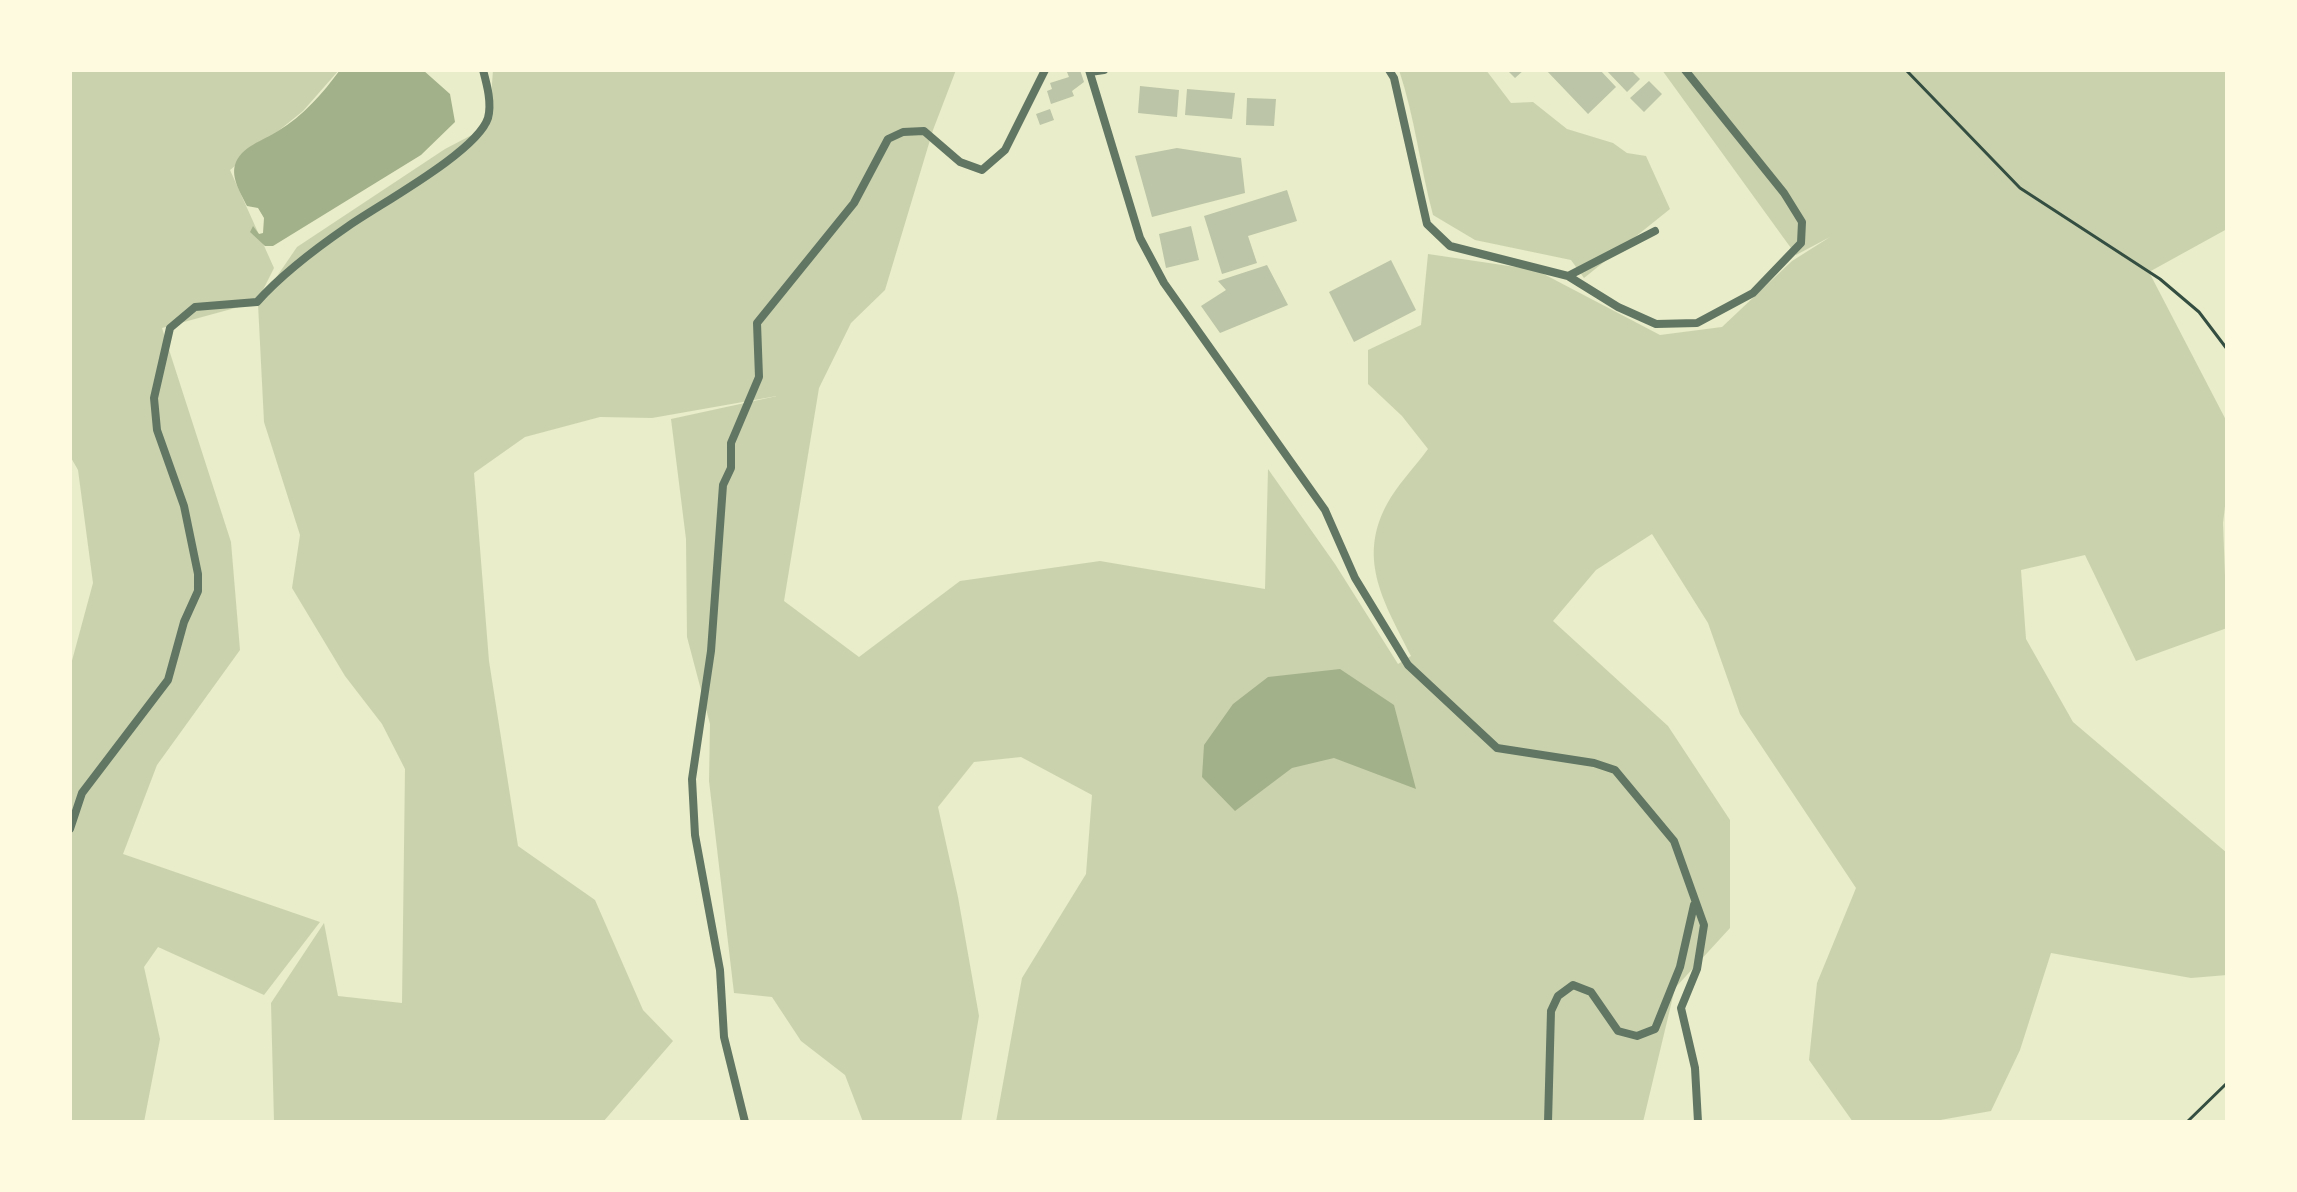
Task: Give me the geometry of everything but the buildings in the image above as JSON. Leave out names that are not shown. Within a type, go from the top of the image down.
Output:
[{"type":"street","points":[[70,829],[82,793],[168,680],[184,622],[198,591],[198,574],[184,506],[157,430],[154,398],[170,328],[195,307],[257,302],[276,281],[347,227],[458,151],[480,131],[488,118],[489,91],[483,70]]},
{"type":"street","points":[[745,1122],[724,1037],[720,970],[695,835],[692,779],[711,651],[723,485],[731,468],[731,443],[759,377],[757,323],[854,203],[888,139],[903,132],[924,131],[960,162],[982,170],[1005,150],[1045,70]]},
{"type":"street","points":[[1104,70],[1090,71],[1140,238],[1164,283],[1325,510],[1355,578],[1408,665],[1497,748],[1594,763],[1615,770],[1674,841],[1704,925],[1697,969],[1681,1008],[1695,1068],[1698,1122]]},
{"type":"street","points":[[1389,70],[1394,78],[1427,224],[1450,246],[1568,276],[1618,307],[1656,324],[1697,323],[1753,293],[1801,243],[1802,222],[1784,193],[1685,70]]},
{"type":"street","points":[[1568,276],[1655,231]]},
{"type":"street","points":[[1548,1122],[1551,1011],[1558,996],[1573,985],[1591,992],[1618,1031],[1637,1036],[1655,1029],[1680,967],[1694,904]]},
{"type":"path","points":[[1906,70],[2020,188],[2160,279],[2199,312],[2227,349]]},
{"type":"path","points":[[2187,1122],[2227,1083]]},
{"type":"shaded area","points":[[70,70],[339,70],[303,111],[230,170],[274,268],[257,302],[162,328],[231,542],[240,650],[157,765],[123,854],[320,922],[264,995],[158,947],[144,967],[160,1039],[144,1122],[70,1122],[70,668],[93,583],[78,470],[70,456]]},
{"type":"shaded area","points":[[340,70],[423,70],[450,94],[455,122],[421,155],[273,246],[265,246],[250,232],[253,226],[259,234],[263,233],[264,218],[258,208],[247,206],[235,181],[235,165],[247,149],[304,111]]},
{"type":"shaded area","points":[[493,70],[956,70],[933,130],[885,290],[851,323],[819,388],[784,601],[859,657],[960,581],[1100,561],[1265,589],[1268,469],[1335,564],[1398,664],[1411,656],[1384,601],[1374,564],[1374,545],[1387,504],[1428,449],[1402,416],[1368,384],[1368,350],[1421,325],[1428,254],[1536,270],[1660,335],[1722,327],[1792,261],[1830,237],[1796,255],[1662,70],[2227,70],[2227,229],[2149,272],[2227,422],[2227,490],[2223,523],[2227,628],[2136,661],[2085,555],[2021,570],[2026,639],[2073,722],[2227,853],[2227,975],[2191,978],[2051,953],[2020,1050],[1991,1111],[1929,1122],[1853,1122],[1809,1060],[1817,983],[1856,888],[1740,714],[1708,623],[1652,534],[1596,570],[1553,621],[1668,726],[1730,820],[1730,928],[1675,988],[1643,1122],[996,1122],[1022,978],[1086,874],[1092,795],[1021,757],[974,762],[938,807],[979,1016],[961,1122],[863,1122],[845,1075],[801,1041],[772,997],[734,993],[709,781],[710,724],[687,637],[686,539],[671,419],[777,396],[652,418],[600,417],[525,437],[474,473],[489,661],[518,846],[595,900],[643,1010],[673,1041],[603,1122],[274,1122],[271,1003],[324,923],[338,996],[402,1003],[405,769],[382,724],[345,676],[292,588],[300,535],[264,422],[258,304],[297,247],[445,149],[489,126]]},
{"type":"shaded area","points":[[1399,70],[1486,70],[1511,103],[1533,102],[1567,129],[1613,143],[1627,153],[1646,156],[1670,209],[1584,278],[1571,260],[1475,240],[1433,215]]},
{"type":"shaded area","points":[[1340,669],[1394,705],[1416,789],[1334,758],[1292,768],[1235,811],[1202,777],[1204,745],[1233,704],[1268,677]]}]
